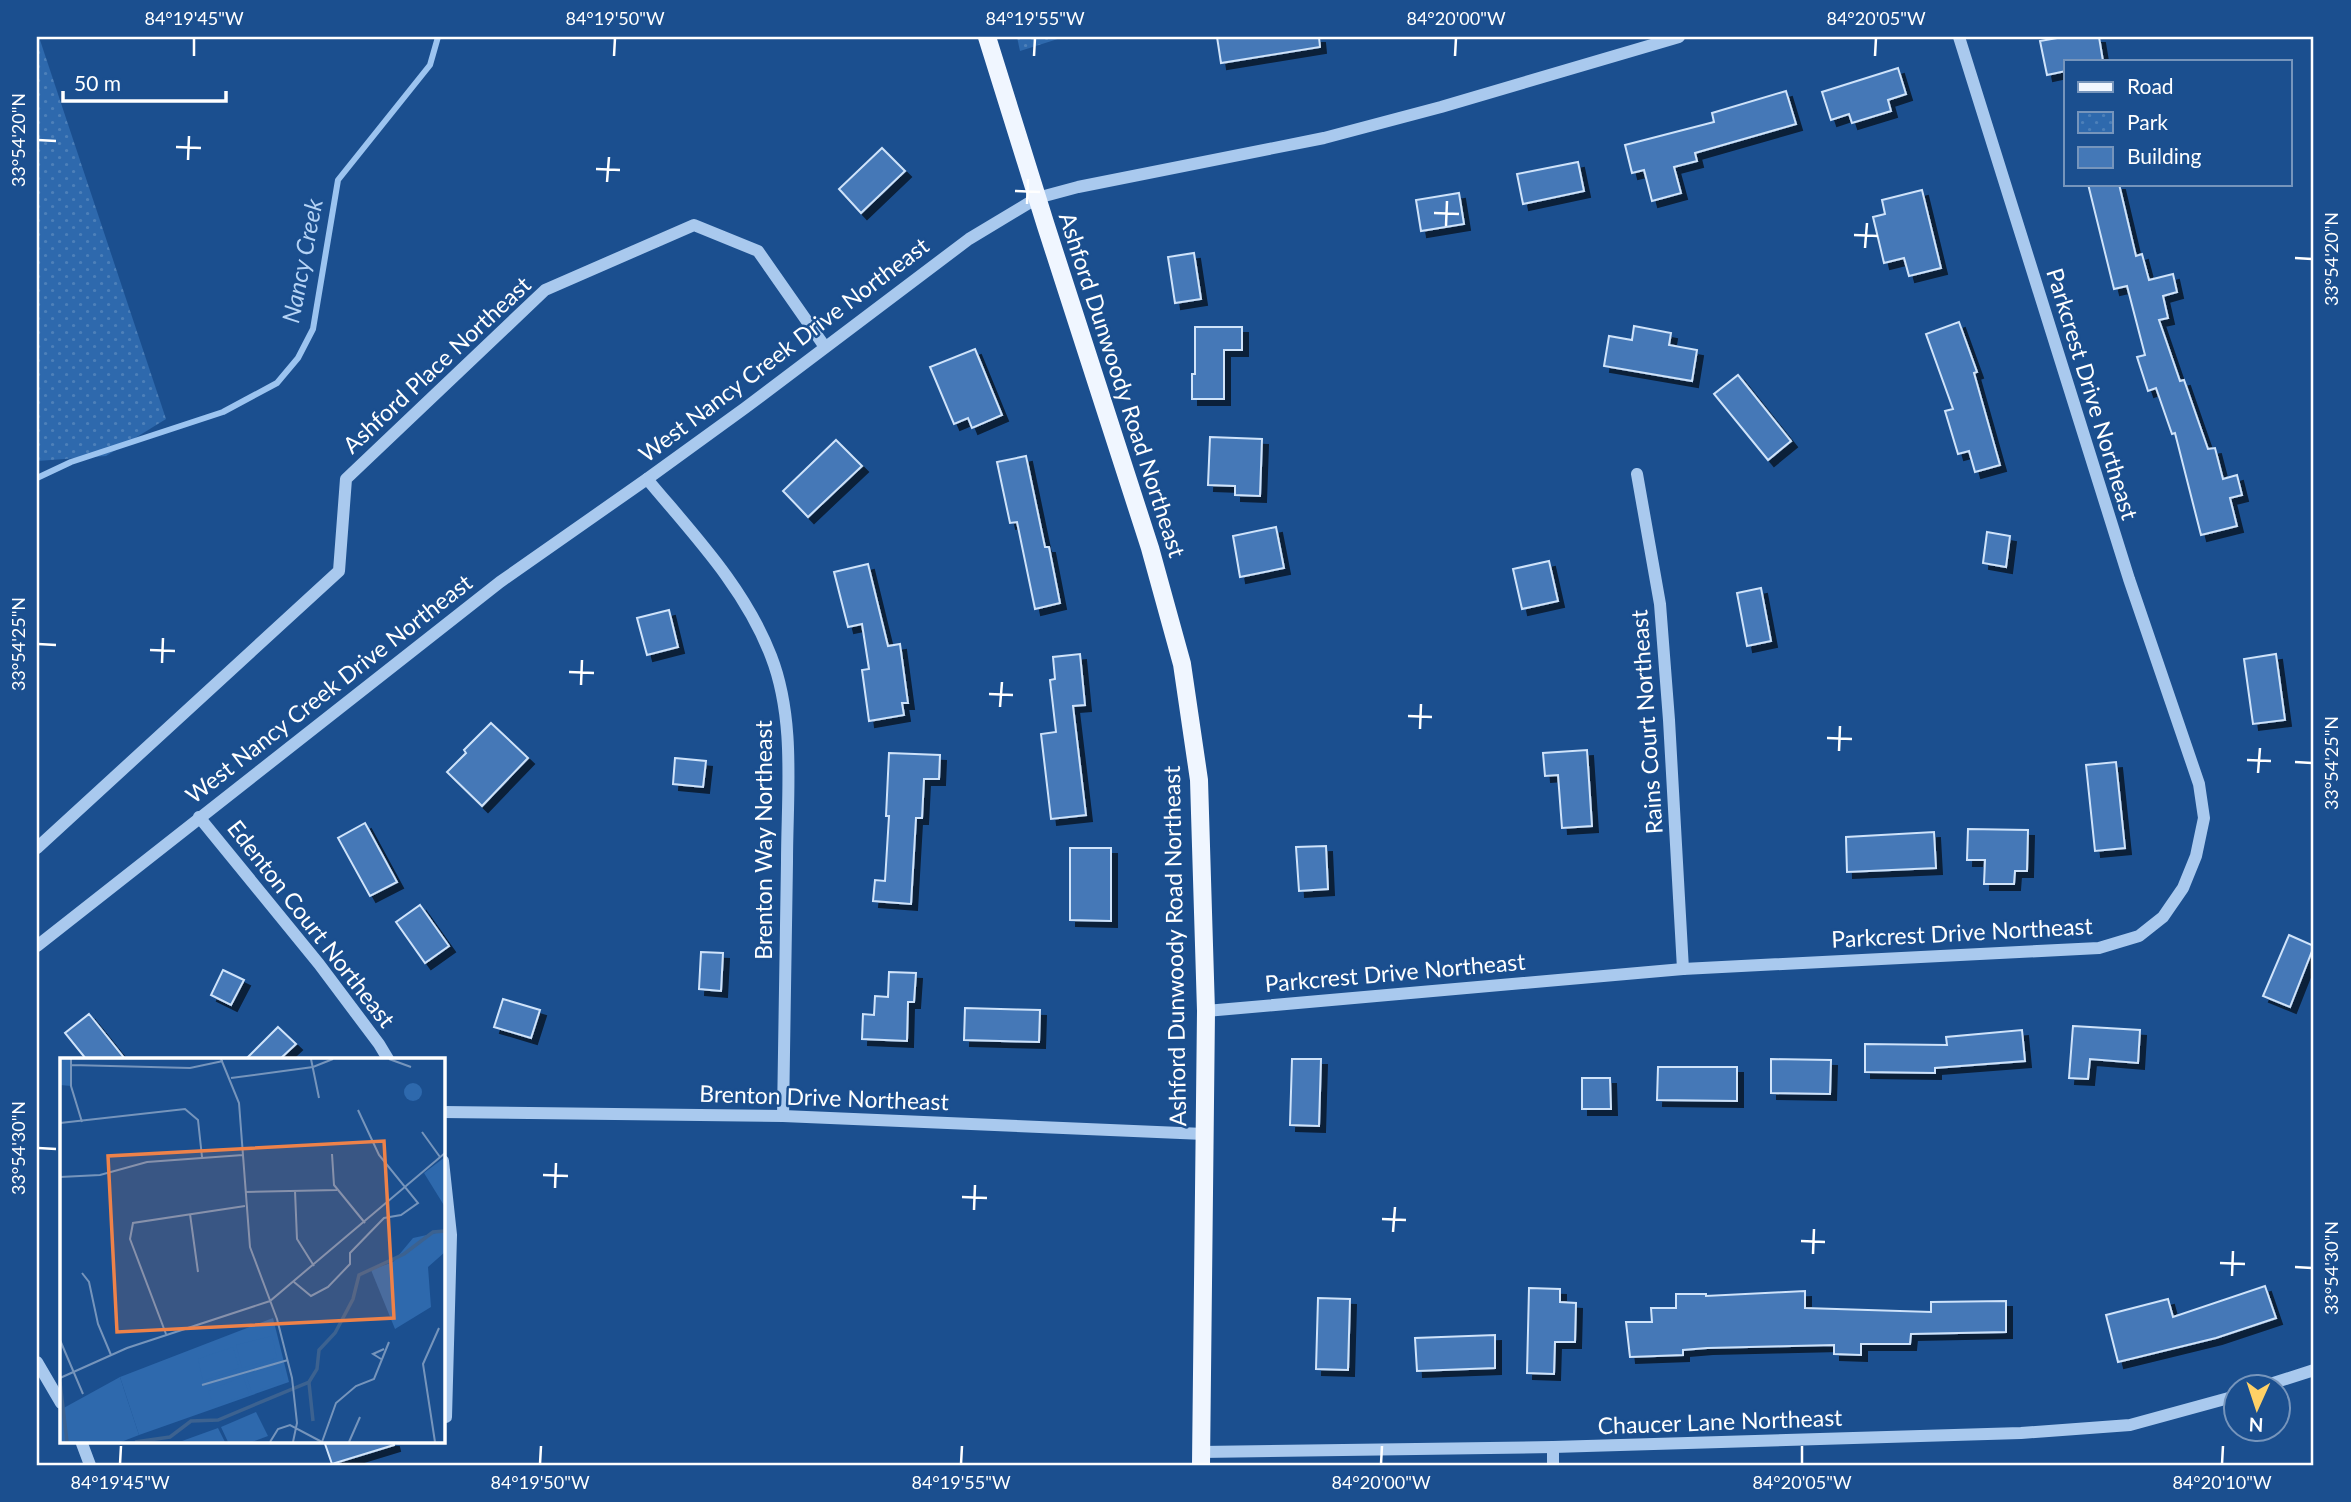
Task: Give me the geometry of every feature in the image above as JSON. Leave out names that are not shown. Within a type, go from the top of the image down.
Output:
[{"type":"main road","name":"Ashford Dunwoody Road Northeast","points":[[988,37],[1150,548],[1182,664],[1199,780],[1206,1011],[1201,1459]]},
{"type":"street","name":"West Nancy Creek Drive Northeast","points":[[37,946],[500,582],[647,480],[969,239],[1004,216],[1037,198],[1078,187],[1324,138],[1441,107],[1679,37]]},
{"type":"street","name":"Parkcrest Drive Northeast","points":[[1206,1011],[1683,969],[2099,948],[2139,936],[2164,917],[2183,888],[2196,856],[2204,818],[2199,785],[2129,579],[1959,37]]},
{"type":"street","name":"Ashford Place Northeast","points":[[37,848],[339,571],[346,479],[545,290],[694,225],[758,251],[825,347]]},
{"type":"street","name":"Rains Court Northeast","points":[[1637,474],[1660,604],[1670,720],[1683,969]]},
{"type":"street","name":"Brenton Way Northeast","points":[[647,480],[717,563],[751,613],[772,658],[785,708],[788,768],[783,1116]]},
{"type":"street","name":"Edenton Court Northeast","points":[[200,817],[318,964],[387,1058]]},
{"type":"street","name":"Brenton Drive Northeast","points":[[444,1111],[783,1116],[1204,1134]]},
{"type":"street","points":[[444,1170],[451,1235],[446,1416]]},
{"type":"street","points":[[37,1362],[60,1400]]},
{"type":"street","points":[[2292,1377],[2314,1370]]},
{"type":"street","name":"Chaucer Lane Northeast","points":[[1201,1459],[2021,1433],[2130,1424],[2222,1399]]},
{"type":"street","points":[[81,1442],[90,1465]]},
{"type":"street","points":[[1553,1447],[1553,1465]]},
{"type":"green space","points":[[37,37],[166,419],[106,456],[37,461]]},
{"type":"green space","points":[[1017,37],[1064,37],[1020,51]]},
{"type":"building","points":[[1217,37],[1319,37],[1320,47],[1221,63]]},
{"type":"building","points":[[2063,37],[2099,37],[2103,60],[2064,60],[2064,71],[2047,75],[2040,41]]},
{"type":"building","points":[[1898,68],[1906,94],[1888,100],[1891,111],[1852,123],[1849,114],[1831,120],[1822,92]]},
{"type":"building","points":[[1786,91],[1796,124],[1695,153],[1697,161],[1674,167],[1681,193],[1652,201],[1644,170],[1632,173],[1625,145],[1714,122],[1712,113]]},
{"type":"building","points":[[882,148],[905,171],[861,213],[839,189]]},
{"type":"building","points":[[1578,162],[1584,191],[1523,204],[1517,174]]},
{"type":"building","points":[[2088,186],[2119,186],[2136,256],[2142,254],[2149,280],[2173,274],[2177,292],[2163,296],[2168,318],[2159,320],[2208,449],[2215,448],[2223,479],[2237,475],[2242,495],[2230,498],[2237,526],[2201,535],[2175,433],[2172,434],[2156,388],[2148,391],[2137,357],[2145,355],[2127,286],[2114,289]]},
{"type":"building","points":[[1922,190],[1941,268],[1909,276],[1904,258],[1884,263],[1873,217],[1885,214],[1882,200]]},
{"type":"building","points":[[1459,193],[1464,224],[1421,231],[1416,200]]},
{"type":"building","points":[[1194,253],[1201,299],[1175,303],[1168,257]]},
{"type":"building","points":[[1959,322],[1977,372],[1974,373],[2000,465],[1975,472],[1969,451],[1958,454],[1945,411],[1953,409],[1926,334]]},
{"type":"building","points":[[1634,326],[1671,333],[1669,345],[1697,350],[1692,381],[1604,366],[1609,336],[1632,340]]},
{"type":"building","points":[[1195,327],[1242,327],[1242,350],[1224,350],[1224,399],[1192,399]]},
{"type":"building","points":[[975,349],[1002,415],[972,428],[968,418],[954,424],[930,367]]},
{"type":"building","points":[[1738,375],[1791,441],[1768,460],[1714,394]]},
{"type":"building","points":[[1210,437],[1262,439],[1260,496],[1235,495],[1235,486],[1208,485]]},
{"type":"building","points":[[836,440],[862,466],[808,517],[783,491]]},
{"type":"building","points":[[1026,456],[1060,603],[1035,609],[1017,522],[1010,523],[997,462]]},
{"type":"building","points":[[1276,527],[1284,568],[1240,577],[1233,536]]},
{"type":"building","points":[[1987,532],[2010,536],[2006,567],[1983,563]]},
{"type":"building","points":[[1549,561],[1558,601],[1522,609],[1513,569]]},
{"type":"building","points":[[868,564],[888,646],[900,644],[908,703],[902,703],[904,715],[869,721],[862,670],[869,669],[862,624],[848,627],[834,572]]},
{"type":"building","points":[[1761,588],[1771,641],[1747,646],[1737,593]]},
{"type":"building","points":[[669,610],[678,647],[647,655],[637,618]]},
{"type":"building","points":[[1080,654],[1085,705],[1073,706],[1086,815],[1051,819],[1041,734],[1056,732],[1050,680],[1055,679],[1053,657]]},
{"type":"building","points":[[2276,654],[2285,720],[2253,724],[2244,659]]},
{"type":"building","points":[[491,723],[528,758],[482,806],[447,772]]},
{"type":"building","points":[[1587,750],[1592,826],[1562,828],[1558,775],[1545,776],[1543,753]]},
{"type":"building","points":[[889,753],[940,755],[939,779],[924,779],[922,818],[916,818],[911,904],[873,901],[875,880],[885,881]]},
{"type":"building","points":[[675,758],[706,761],[703,787],[673,784]]},
{"type":"building","points":[[2116,762],[2125,848],[2095,851],[2086,765]]},
{"type":"building","points":[[365,823],[397,882],[370,896],[338,838]]},
{"type":"building","points":[[1968,829],[2028,830],[2027,871],[2015,871],[2014,884],[1984,884],[1985,860],[1967,860]]},
{"type":"building","points":[[1934,832],[1936,868],[1847,872],[1846,837]]},
{"type":"building","points":[[1326,846],[1328,889],[1299,891],[1296,847]]},
{"type":"building","points":[[1070,848],[1111,848],[1111,921],[1070,920]]},
{"type":"building","points":[[420,905],[449,946],[425,963],[396,922]]},
{"type":"building","points":[[2289,935],[2314,946],[2290,1007],[2263,996]]},
{"type":"building","points":[[701,952],[723,953],[721,991],[699,989]]},
{"type":"building","points":[[223,970],[244,980],[231,1005],[211,995]]},
{"type":"building","points":[[889,972],[916,973],[914,1002],[908,1002],[907,1041],[862,1039],[863,1014],[874,1015],[875,996],[888,997]]},
{"type":"building","points":[[503,999],[540,1010],[531,1038],[494,1027]]},
{"type":"building","points":[[965,1008],[1040,1010],[1039,1042],[964,1040]]},
{"type":"building","points":[[89,1014],[124,1058],[85,1058],[65,1033]]},
{"type":"building","points":[[2073,1026],[2140,1030],[2138,1063],[2090,1059],[2088,1079],[2069,1078]]},
{"type":"building","points":[[278,1027],[296,1044],[281,1058],[247,1058]]},
{"type":"building","points":[[2022,1030],[2025,1061],[1935,1068],[1935,1073],[1865,1072],[1865,1044],[1947,1045],[1946,1037]]},
{"type":"building","points":[[1292,1059],[1321,1059],[1319,1126],[1290,1125]]},
{"type":"building","points":[[1771,1059],[1831,1060],[1830,1094],[1771,1093]]},
{"type":"building","points":[[1658,1067],[1737,1067],[1737,1101],[1657,1100]]},
{"type":"building","points":[[1582,1078],[1610,1078],[1611,1109],[1582,1109]]},
{"type":"building","points":[[2265,1286],[2276,1318],[2216,1338],[2118,1362],[2106,1315],[2168,1299],[2173,1317]]},
{"type":"building","points":[[1529,1288],[1560,1289],[1560,1302],[1576,1303],[1575,1342],[1555,1342],[1554,1374],[1527,1373]]},
{"type":"building","points":[[1805,1291],[1805,1308],[1931,1312],[1931,1302],[2006,1301],[2006,1332],[1911,1334],[1910,1344],[1861,1344],[1861,1355],[1834,1354],[1834,1345],[1707,1348],[1683,1350],[1683,1355],[1630,1357],[1626,1322],[1652,1322],[1651,1308],[1676,1308],[1676,1294],[1706,1296]]},
{"type":"building","points":[[1318,1298],[1350,1299],[1348,1370],[1316,1369]]},
{"type":"building","points":[[1495,1335],[1495,1368],[1417,1371],[1415,1338]]},
{"type":"building","points":[[324,1442],[393,1442],[394,1445],[332,1464]]},
{"type":"waterway","name":"Nancy Creek","points":[[37,478],[71,462],[223,412],[277,383],[298,358],[313,329],[338,180],[430,65],[438,37]]}]
